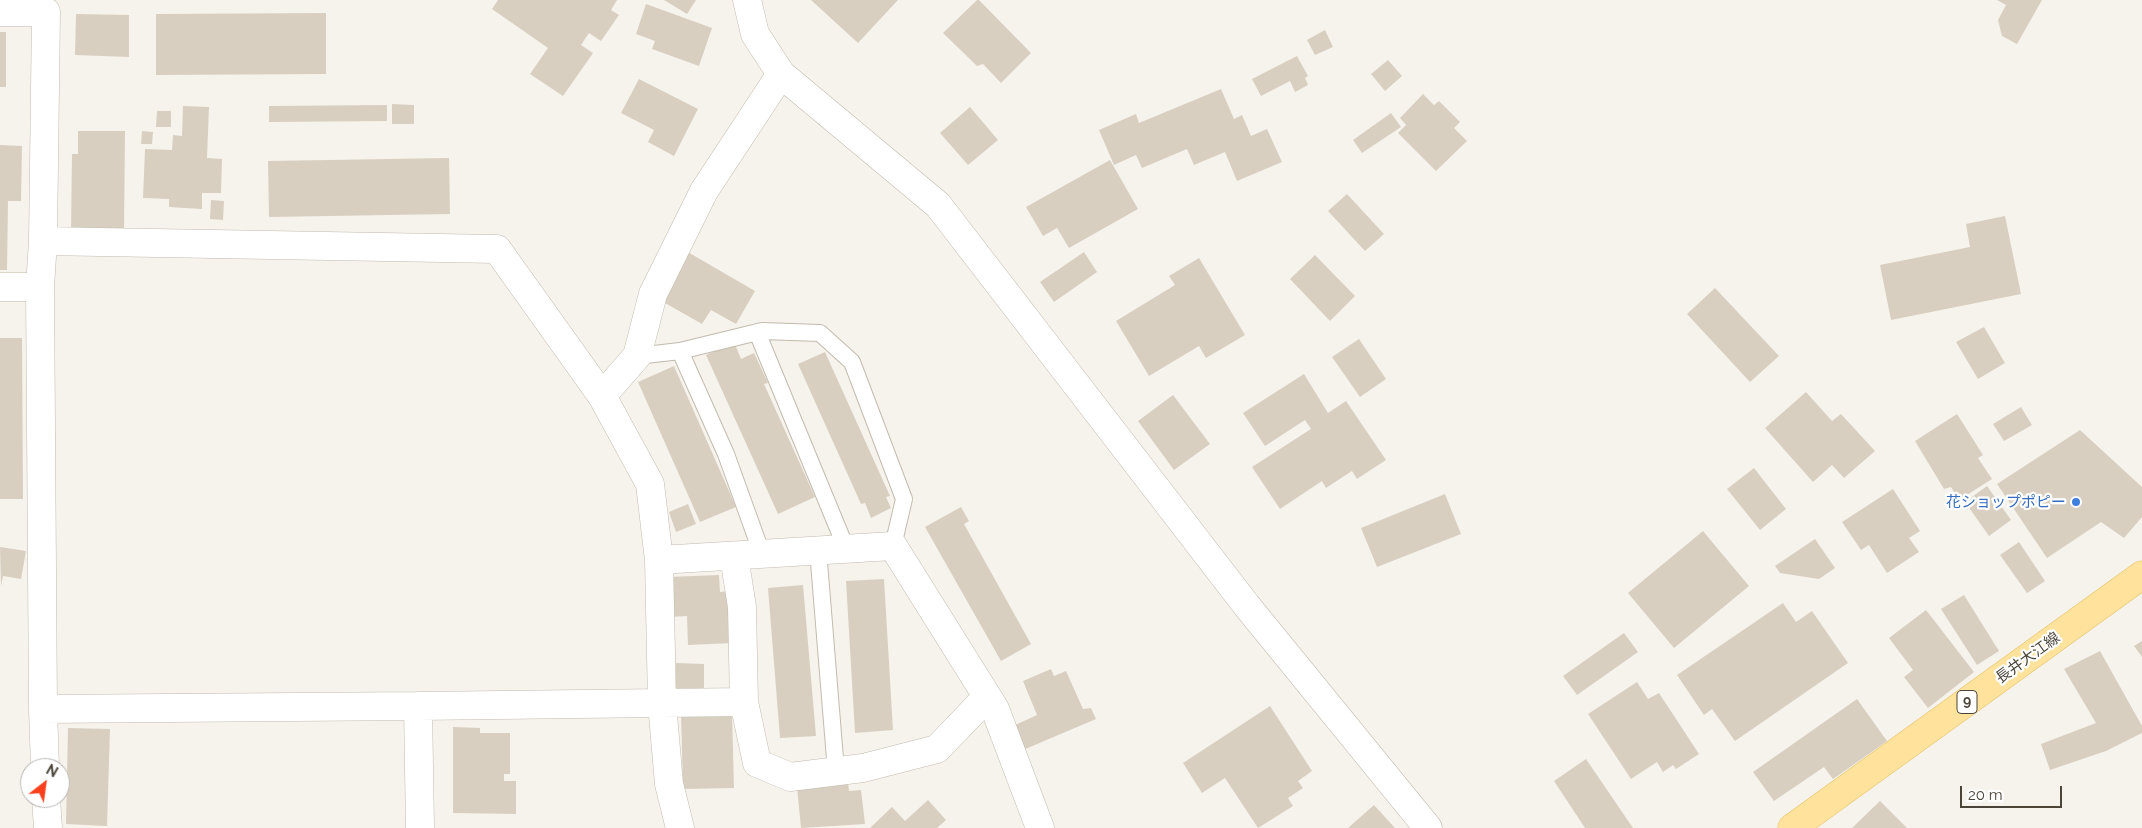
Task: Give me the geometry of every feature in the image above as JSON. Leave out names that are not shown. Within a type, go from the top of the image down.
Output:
[{"type":"main road","name":"長井大江線","points":[[1792,828],[2142,576]]},
{"type":"street","points":[[747,0],[755,34],[781,74],[938,205],[1247,606],[1428,828]]},
{"type":"street","points":[[0,12],[46,12],[43,241],[40,287],[45,758]]},
{"type":"street","points":[[602,396],[637,356],[653,294],[704,191],[781,74]]},
{"type":"street","points":[[43,241],[497,249],[602,396],[650,484],[658,560],[662,703],[669,784],[680,828]]},
{"type":"street","points":[[0,287],[40,287]]},
{"type":"street","points":[[658,560],[893,546],[995,708],[1040,828]]},
{"type":"street","points":[[734,556],[742,607],[744,702],[757,763],[790,777],[863,768],[937,749],[987,697]]},
{"type":"street","points":[[43,708],[744,702]]},
{"type":"street","points":[[418,706],[420,828]]},
{"type":"street","points":[[47,808],[48,828]]},
{"type":"lane","points":[[637,356],[680,351],[757,332],[820,333],[852,362],[904,499],[893,546]]},
{"type":"lane","points":[[757,332],[846,548]]},
{"type":"lane","points":[[680,351],[726,454],[762,554]]},
{"type":"lane","points":[[818,550],[836,771]]},
{"type":"building","points":[[498,0],[617,0],[611,10],[619,15],[601,41],[589,33],[581,45],[593,53],[563,96],[530,74],[548,48],[492,9]]},
{"type":"building","points":[[664,0],[696,0],[687,14]]},
{"type":"building","points":[[811,0],[898,0],[858,43]]},
{"type":"building","points":[[977,0],[1031,53],[1001,83],[983,64],[977,66],[943,33]]},
{"type":"building","points":[[1997,0],[2042,0],[2017,44],[2002,36],[1998,20],[2006,5]]},
{"type":"building","points":[[646,4],[712,28],[699,66],[652,49],[655,41],[636,34]]},
{"type":"building","points":[[326,13],[326,74],[156,75],[156,14]]},
{"type":"building","points":[[76,14],[129,15],[129,57],[75,55]]},
{"type":"building","points":[[1325,30],[1333,47],[1315,55],[1307,40]]},
{"type":"building","points":[[0,32],[6,32],[6,87],[0,87]]},
{"type":"building","points":[[1297,56],[1308,76],[1305,78],[1308,85],[1295,92],[1290,81],[1261,96],[1252,79]]},
{"type":"building","points":[[1388,60],[1402,76],[1385,91],[1371,74]]},
{"type":"building","points":[[639,79],[698,109],[674,156],[648,142],[654,130],[621,113]]},
{"type":"building","points":[[1221,89],[1234,119],[1242,115],[1251,136],[1267,129],[1282,162],[1237,181],[1225,152],[1194,165],[1187,149],[1142,168],[1136,155],[1114,165],[1099,130],[1136,114],[1139,123]]},
{"type":"building","points":[[1423,94],[1434,105],[1439,101],[1460,122],[1454,128],[1467,141],[1436,171],[1398,133],[1406,125],[1400,118]]},
{"type":"building","points":[[392,104],[414,105],[414,124],[392,124]]},
{"type":"building","points":[[387,105],[387,121],[269,122],[269,106]]},
{"type":"building","points":[[183,106],[209,107],[207,158],[222,159],[221,193],[202,193],[202,209],[169,207],[169,199],[143,198],[145,149],[172,150],[173,135],[182,136]]},
{"type":"building","points":[[970,107],[998,140],[968,165],[940,133]]},
{"type":"building","points":[[157,111],[171,111],[171,127],[156,127]]},
{"type":"building","points":[[1391,113],[1401,127],[1362,153],[1353,140]]},
{"type":"building","points":[[78,131],[125,131],[124,231],[71,230],[72,154],[78,154]]},
{"type":"building","points":[[142,131],[153,132],[152,144],[141,144]]},
{"type":"building","points":[[0,145],[22,146],[21,201],[8,201],[7,270],[0,270]]},
{"type":"building","points":[[449,158],[450,214],[269,217],[268,161]]},
{"type":"building","points":[[1110,160],[1138,209],[1069,248],[1057,228],[1043,236],[1026,207]]},
{"type":"building","points":[[1347,194],[1384,234],[1365,251],[1328,211]]},
{"type":"building","points":[[211,200],[224,201],[223,220],[210,219]]},
{"type":"building","points":[[2005,216],[2021,294],[1891,320],[1880,265],[1970,247],[1966,224]]},
{"type":"building","points":[[686,251],[755,291],[736,324],[711,310],[702,324],[658,299]]},
{"type":"building","points":[[1084,252],[1097,272],[1054,302],[1040,282]]},
{"type":"building","points":[[1315,255],[1355,296],[1330,321],[1290,279]]},
{"type":"building","points":[[1199,258],[1245,335],[1206,358],[1199,346],[1149,376],[1116,321],[1175,285],[1169,276]]},
{"type":"building","points":[[1715,288],[1779,356],[1750,382],[1687,314]]},
{"type":"building","points":[[1984,327],[2005,363],[1978,379],[1956,342]]},
{"type":"building","points":[[0,338],[22,338],[23,499],[0,499]]},
{"type":"building","points":[[1359,339],[1386,379],[1360,397],[1332,357]]},
{"type":"building","points":[[734,342],[741,359],[754,353],[768,383],[764,384],[815,497],[778,514],[706,355]]},
{"type":"building","points":[[825,352],[890,496],[886,497],[891,508],[871,518],[865,503],[861,504],[798,364]]},
{"type":"building","points":[[674,366],[736,507],[700,522],[638,382]]},
{"type":"building","points":[[1304,374],[1328,413],[1346,401],[1386,460],[1357,479],[1352,471],[1326,488],[1322,481],[1280,509],[1252,467],[1311,429],[1305,420],[1265,446],[1243,413]]},
{"type":"building","points":[[1806,392],[1832,421],[1841,414],[1875,451],[1844,478],[1832,465],[1813,482],[1765,428]]},
{"type":"building","points":[[1173,395],[1210,444],[1174,470],[1138,421]]},
{"type":"building","points":[[2021,407],[2032,425],[2004,441],[1993,424]]},
{"type":"building","points":[[1957,414],[1983,455],[1978,458],[1992,479],[1959,500],[1951,487],[1944,489],[1915,441]]},
{"type":"building","name":"花ショップポピー","points":[[2080,430],[2142,487],[2142,517],[2124,538],[2101,522],[2047,558],[1997,484]]},
{"type":"building","points":[[1754,468],[1786,509],[1760,530],[1727,489]]},
{"type":"building","points":[[1987,486],[2011,520],[1989,536],[1965,502]]},
{"type":"building","points":[[1893,489],[1920,531],[1909,538],[1919,552],[1887,573],[1869,545],[1861,550],[1842,522]]},
{"type":"building","points":[[1445,494],[1461,534],[1377,567],[1361,528]]},
{"type":"building","points":[[688,504],[696,524],[676,532],[669,512]]},
{"type":"building","points":[[961,507],[969,521],[964,524],[1031,644],[1001,661],[925,527]]},
{"type":"building","points":[[1703,531],[1749,586],[1674,648],[1628,593]]},
{"type":"building","points":[[1815,539],[1835,568],[1819,579],[1780,573],[1775,566]]},
{"type":"building","points":[[2019,542],[2045,581],[2027,593],[2000,555]]},
{"type":"building","points":[[0,547],[26,551],[21,579],[3,576],[1,586]]},
{"type":"building","points":[[719,575],[720,592],[729,591],[732,643],[688,645],[687,616],[670,617],[668,577]]},
{"type":"building","points":[[884,579],[893,730],[855,733],[846,581]]},
{"type":"building","points":[[803,585],[816,736],[780,738],[768,588]]},
{"type":"building","points":[[1964,595],[1999,651],[1977,665],[1941,609]]},
{"type":"building","points":[[1783,603],[1796,622],[1812,611],[1848,663],[1735,741],[1712,709],[1704,715],[1677,675]]},
{"type":"building","points":[[1926,610],[1974,672],[1928,708],[1904,677],[1913,670],[1889,638]]},
{"type":"building","points":[[1624,633],[1638,652],[1577,695],[1563,676]]},
{"type":"building","points":[[2142,641],[2142,657],[2134,646]]},
{"type":"building","points":[[2100,651],[2142,726],[2142,733],[2106,751],[2050,770],[2041,744],[2096,723],[2064,669]]},
{"type":"building","points":[[676,663],[704,664],[704,689],[675,688]]},
{"type":"building","points":[[1051,669],[1054,676],[1066,671],[1083,709],[1091,708],[1096,719],[1023,750],[1013,726],[1037,715],[1023,681]]},
{"type":"building","points":[[1637,682],[1648,699],[1659,693],[1699,754],[1676,769],[1673,765],[1663,772],[1657,762],[1631,779],[1588,714]]},
{"type":"building","points":[[1857,699],[1887,741],[1833,779],[1824,767],[1774,801],[1753,772]]},
{"type":"building","points":[[1270,706],[1312,771],[1298,781],[1303,788],[1288,798],[1293,806],[1258,828],[1225,778],[1202,793],[1183,763]]},
{"type":"building","points":[[732,713],[734,788],[683,789],[681,714]]},
{"type":"building","points":[[453,727],[480,728],[480,733],[510,733],[510,774],[504,774],[504,781],[516,781],[516,814],[453,813]]},
{"type":"building","points":[[68,728],[110,729],[107,826],[66,824],[66,808],[70,808],[70,758],[67,758]]},
{"type":"building","points":[[1586,759],[1633,828],[1585,828],[1554,781]]},
{"type":"building","points":[[848,782],[849,791],[861,790],[865,824],[801,828],[797,787]]},
{"type":"building","points":[[928,800],[946,820],[937,828],[870,828],[892,807],[905,821]]},
{"type":"building","points":[[1880,801],[1907,828],[1852,828]]},
{"type":"building","points":[[1374,805],[1395,828],[1348,828]]},
{"type":"place","name":"花ショップポピー","points":[[2076,502]]}]
